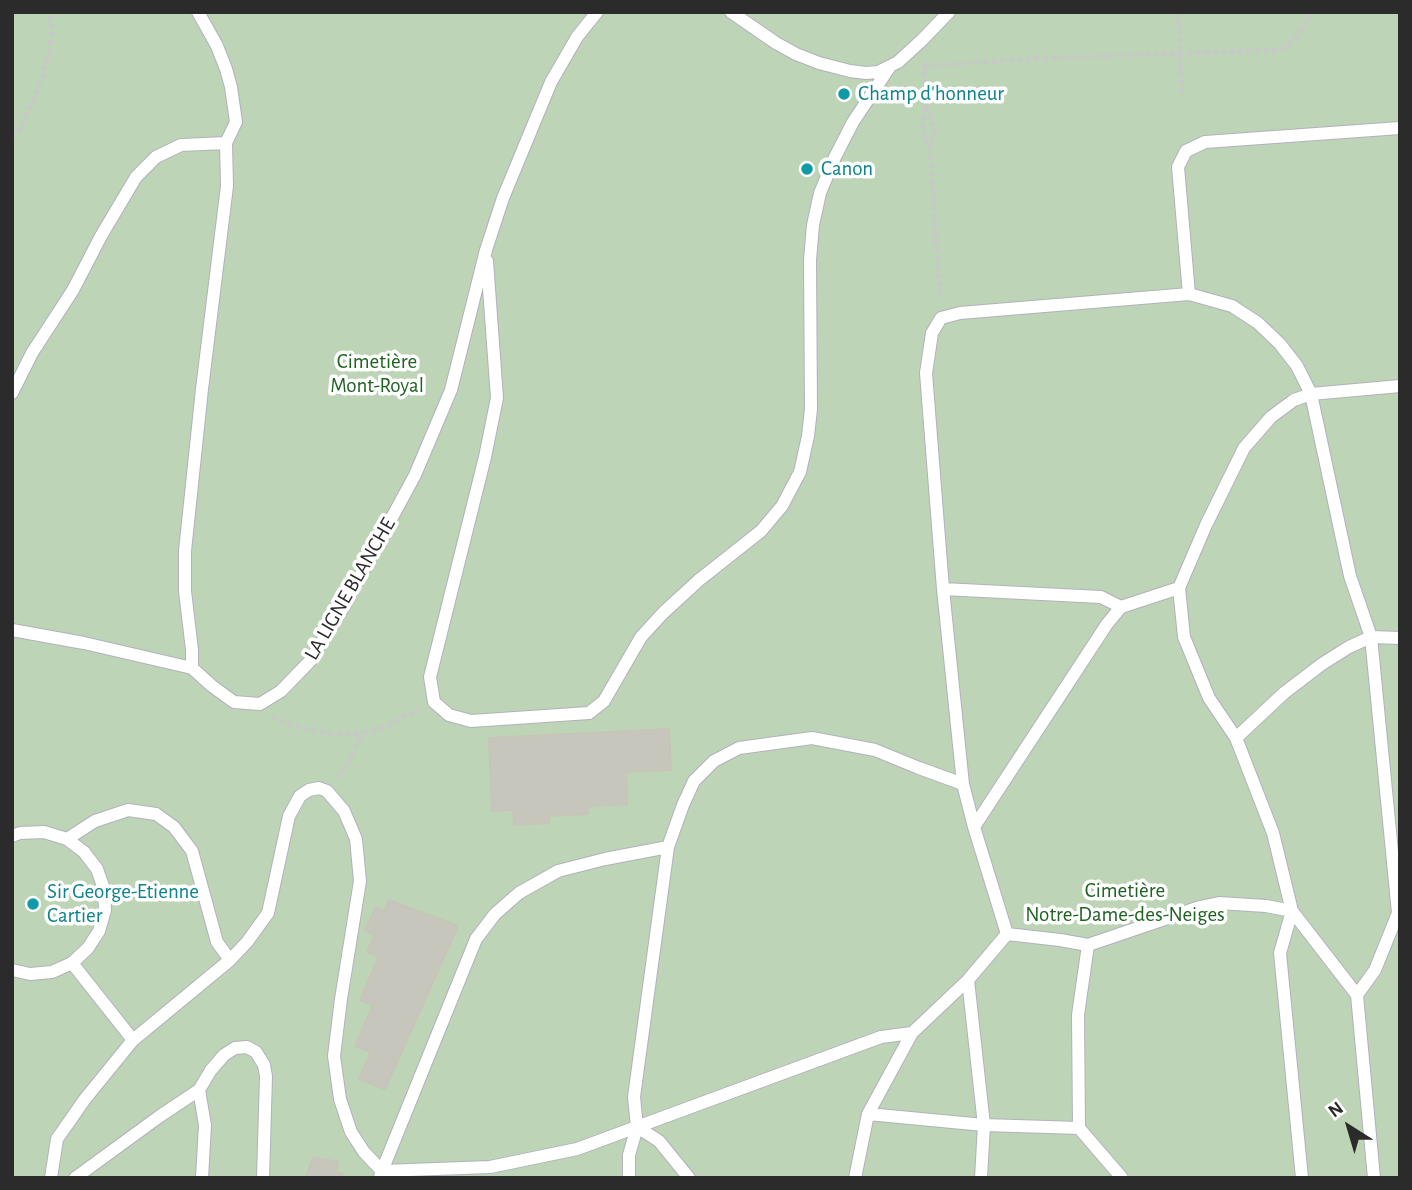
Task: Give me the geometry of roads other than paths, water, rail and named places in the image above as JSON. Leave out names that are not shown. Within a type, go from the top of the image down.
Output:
[{"type":"lane","points":[[12,630],[84,643],[192,668],[185,591],[185,551],[227,186],[226,142],[236,122],[226,69],[198,12]]},
{"type":"lane","name":"LA LIGNE BLANCHE","points":[[192,668],[234,702],[260,704],[281,691],[310,661],[344,606],[415,475],[452,390],[486,250],[502,198],[551,82],[576,37],[597,12]]},
{"type":"lane","points":[[731,12],[796,54],[819,63],[866,74],[889,68],[898,62],[949,12]]},
{"type":"lane","points":[[486,250],[497,398],[485,457],[430,677],[433,702],[449,715],[471,721],[589,713],[604,701],[641,637],[699,580],[761,531],[782,506],[800,472],[811,409],[810,260],[813,225],[820,193],[853,122],[889,68]]},
{"type":"lane","points":[[1189,294],[1178,167],[1186,151],[1205,142],[1400,128]]},
{"type":"lane","points":[[12,393],[136,177],[156,157],[181,145],[226,142]]},
{"type":"lane","points":[[1007,934],[963,784],[943,589],[926,373],[932,333],[941,318],[960,313],[1189,294],[1232,306],[1258,323],[1280,344],[1297,366],[1311,394],[1350,576],[1370,637],[1399,914],[1375,970],[1357,995]]},
{"type":"lane","points":[[1374,1178],[1357,995],[1292,911],[1273,833],[1236,738],[1209,698],[1184,638],[1179,588],[1244,448],[1271,417],[1294,400],[1311,394],[1400,386]]},
{"type":"lane","points":[[974,827],[1107,624],[1121,607],[1179,588]]},
{"type":"lane","points":[[943,589],[1101,597],[1121,607]]},
{"type":"lane","points":[[1236,738],[1284,693],[1322,663],[1370,637],[1400,638]]},
{"type":"lane","points":[[629,1178],[629,1155],[636,1127],[634,1097],[668,847],[694,781],[714,761],[739,748],[812,738],[876,750],[963,784]]},
{"type":"lane","points":[[51,1178],[57,1139],[85,1099],[133,1040],[230,960],[268,913],[289,816],[300,796],[319,788],[327,791],[344,811],[356,839],[360,881],[334,1056],[340,1099],[351,1132],[381,1175]]},
{"type":"lane","points":[[67,839],[95,821],[128,810],[156,814],[174,827],[192,851],[218,942],[230,960]]},
{"type":"lane","points":[[12,836],[44,832],[67,839],[84,852],[96,869],[104,889],[105,910],[100,930],[94,940],[72,962],[52,972],[30,974],[12,970]]},
{"type":"lane","points":[[381,1175],[476,939],[495,915],[519,893],[558,871],[668,847]]},
{"type":"lane","points":[[1007,934],[1088,944],[1219,903],[1266,906],[1292,911]]},
{"type":"lane","points":[[1292,911],[1280,953],[1302,1178]]},
{"type":"lane","points":[[855,1178],[868,1114],[912,1033],[968,980],[1007,934]]},
{"type":"lane","points":[[1088,944],[1079,1015],[1079,1128],[1122,1178]]},
{"type":"lane","points":[[72,962],[133,1040]]},
{"type":"lane","points":[[968,980],[984,1125],[982,1178]]},
{"type":"lane","points":[[381,1175],[490,1167],[577,1149],[881,1038],[912,1033]]},
{"type":"lane","points":[[75,1178],[200,1090],[211,1070],[224,1055],[235,1048],[247,1047],[256,1052],[264,1065],[266,1076],[263,1178]]},
{"type":"lane","points":[[200,1090],[205,1125],[202,1178]]},
{"type":"lane","points":[[868,1114],[984,1125],[1079,1128]]},
{"type":"lane","points":[[636,1127],[659,1141],[689,1178]]},
{"type":"place","name":"Champ d'honneur","points":[[844,94]]},
{"type":"place","name":"Canon","points":[[807,169]]},
{"type":"place","name":"Sir George-Etienne Cartier","points":[[33,904]]},
{"type":"park label","name":"Cimetière Mont-Royal","points":[[377,374]]},
{"type":"park label","name":"Cimetière Notre-Dame-des-Neiges","points":[[1125,903]]}]
